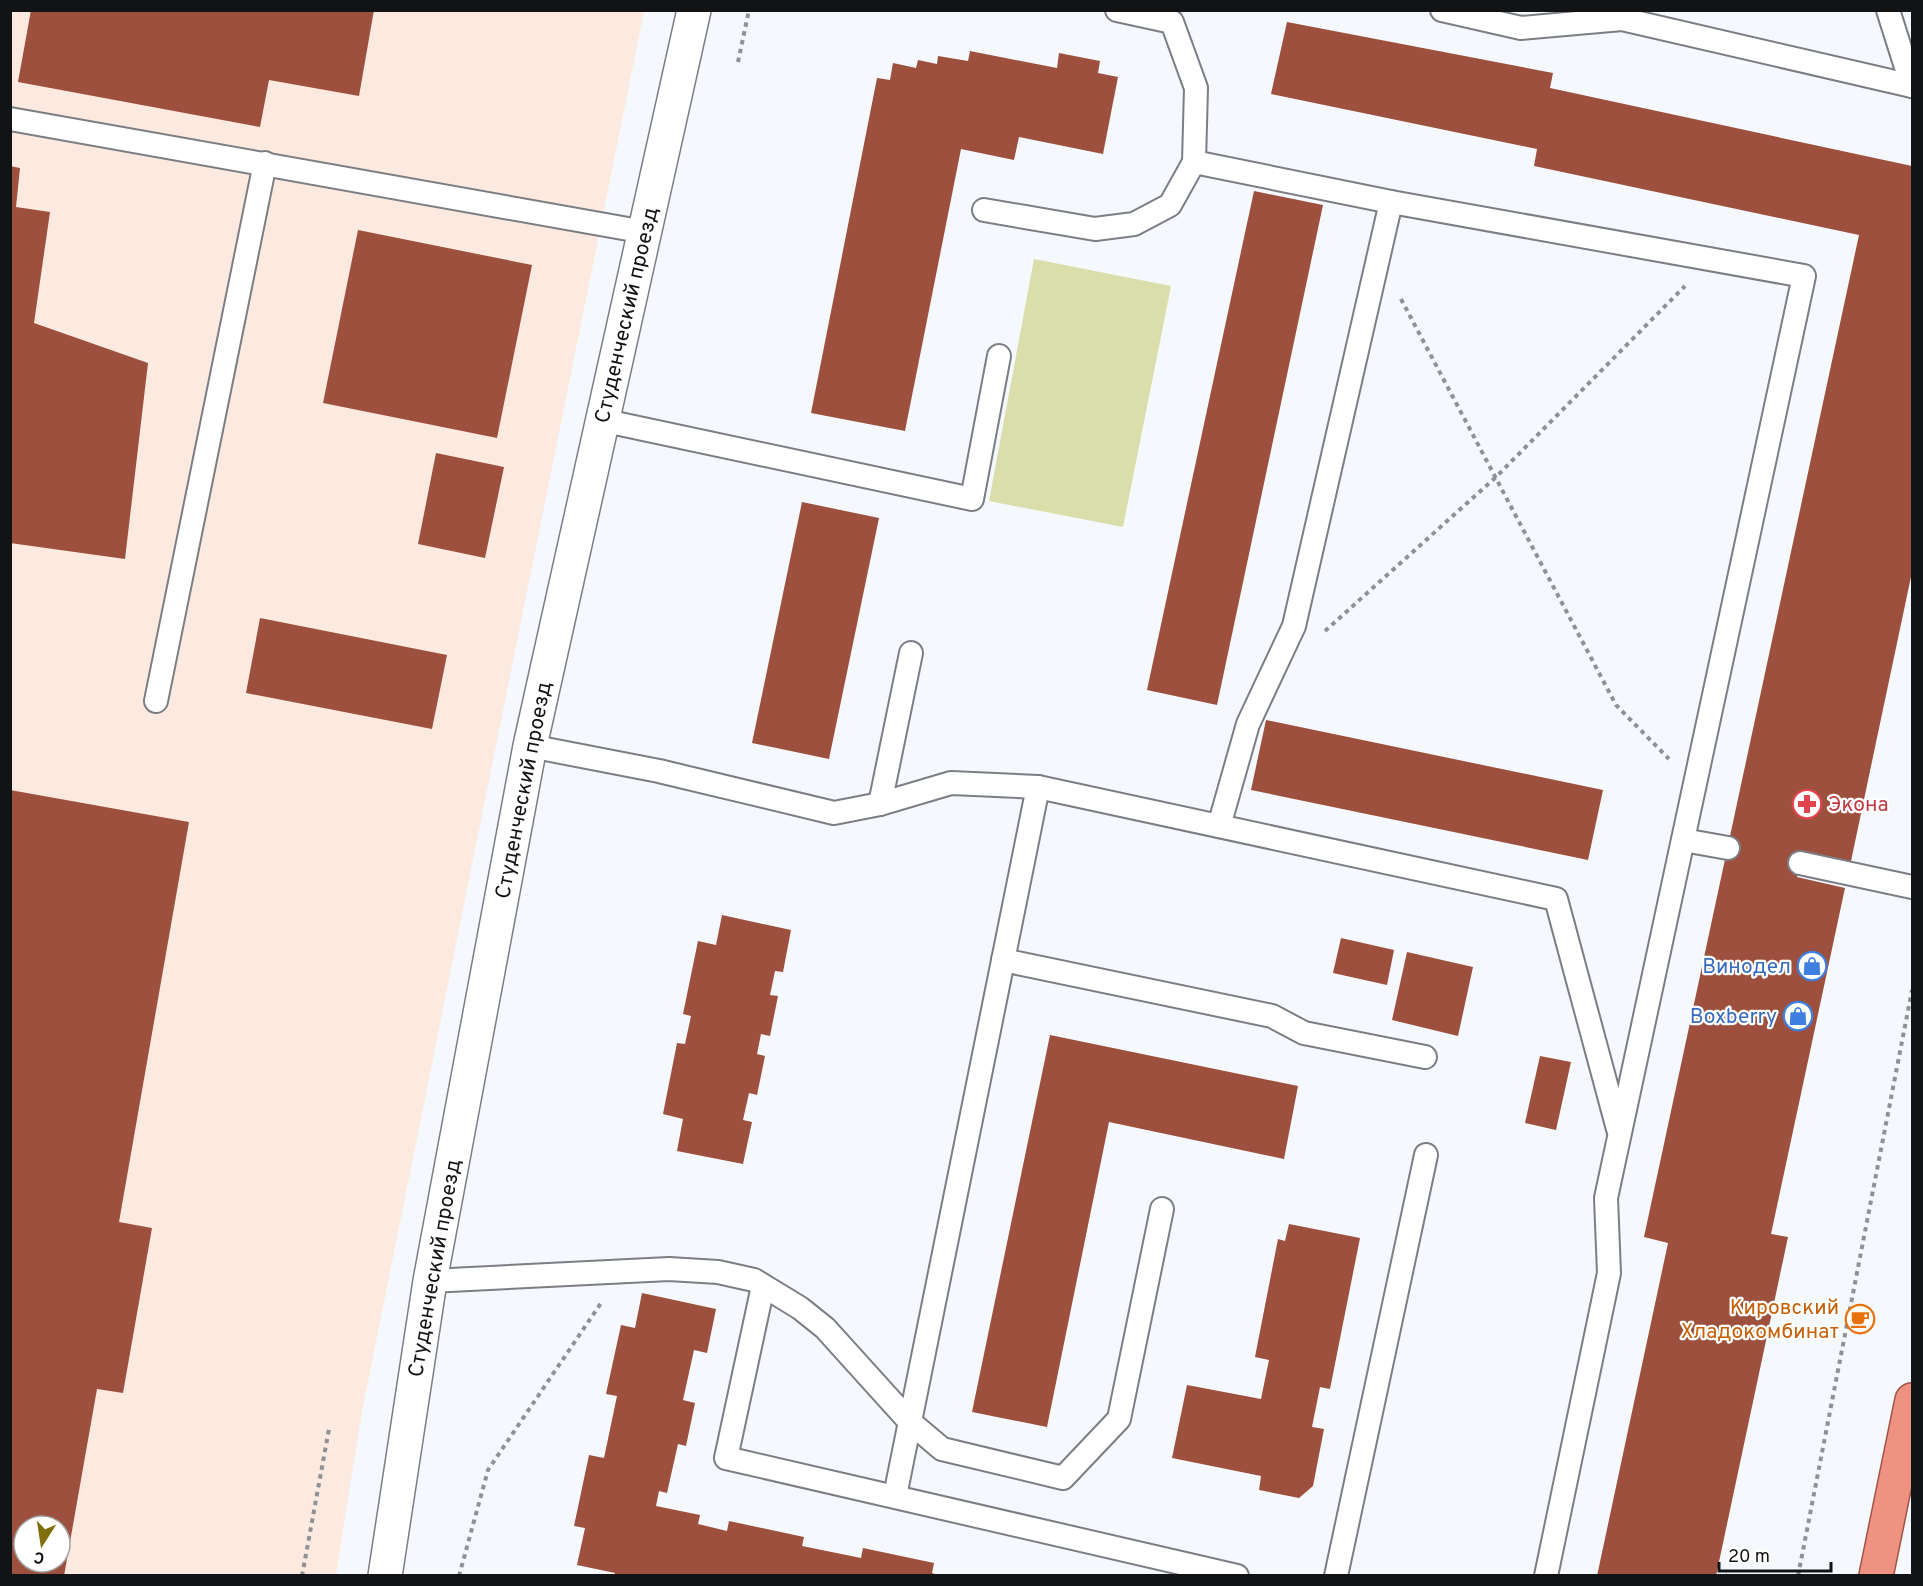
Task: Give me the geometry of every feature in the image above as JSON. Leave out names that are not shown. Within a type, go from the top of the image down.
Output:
[{"type":"highway","points":[[1876,1575],[1912,1400]]},
{"type":"street","name":"Студенческий проезд","points":[[385,1575],[430,1281],[530,746],[694,10]]},
{"type":"lane","points":[[984,210],[1095,229],[1134,224],[1170,205],[1194,162],[1196,88],[1173,16],[1117,10]]},
{"type":"lane","points":[[1442,10],[1521,28],[1622,19],[1912,86]]},
{"type":"lane","points":[[1888,10],[1912,86]]},
{"type":"lane","points":[[10,119],[645,232]]},
{"type":"lane","points":[[1194,162],[1391,202],[1804,276],[1606,1198],[1609,1273],[1546,1575]]},
{"type":"lane","points":[[156,701],[265,163]]},
{"type":"lane","points":[[1219,826],[1248,724],[1294,626],[1391,202]]},
{"type":"lane","points":[[601,420],[972,499],[999,356]]},
{"type":"lane","points":[[880,804],[911,653]]},
{"type":"lane","points":[[530,746],[659,771],[834,813],[880,804],[951,783],[1038,787],[1556,899],[1620,1133]]},
{"type":"lane","points":[[895,1496],[1038,787]]},
{"type":"lane","points":[[1683,840],[1728,848]]},
{"type":"lane","points":[[1800,863],[1912,887]]},
{"type":"lane","points":[[1003,960],[1272,1016],[1304,1033],[1425,1058]]},
{"type":"lane","points":[[1336,1575],[1426,1155]]},
{"type":"lane","points":[[430,1281],[669,1269],[718,1272],[754,1280],[800,1308],[825,1328],[910,1422],[942,1449],[1063,1478],[1119,1419],[1162,1209]]},
{"type":"lane","points":[[763,1286],[726,1458],[1237,1575]]},
{"type":"path","points":[[738,62],[749,10]]},
{"type":"path","points":[[1379,257],[1616,705],[1694,786]]},
{"type":"path","points":[[1321,634],[1496,477],[1711,260]]},
{"type":"path","points":[[1798,1575],[1912,990]]},
{"type":"path","points":[[459,1575],[488,1470],[623,1270]]},
{"type":"path","points":[[302,1575],[329,1429]]},
{"type":"shaded area","points":[[11,11],[644,11],[362,1411],[336,1575],[11,1576]]},
{"type":"green space","points":[[1034,259],[1171,286],[1123,527],[989,501]]},
{"type":"building","points":[[31,10],[374,10],[359,96],[269,80],[260,127],[18,82]]},
{"type":"building","points":[[1287,22],[1553,73],[1550,88],[1912,166],[1912,572],[1851,861],[1802,851],[1797,877],[1845,888],[1771,1234],[1788,1237],[1716,1576],[1597,1576],[1668,1243],[1644,1237],[1859,235],[1534,166],[1537,149],[1271,94]]},
{"type":"building","points":[[970,51],[1057,68],[1059,53],[1100,61],[1098,73],[1118,77],[1103,154],[1019,137],[1014,160],[961,149],[905,431],[811,413],[877,78],[890,80],[893,63],[916,68],[918,60],[937,64],[938,56],[968,61]]},
{"type":"building","points":[[10,166],[20,168],[16,207],[50,212],[34,323],[148,363],[125,559],[10,543]]},
{"type":"building","points":[[1254,191],[1323,205],[1217,705],[1147,690]]},
{"type":"building","points":[[358,230],[532,265],[497,438],[323,403]]},
{"type":"building","points":[[436,453],[504,467],[485,558],[418,544]]},
{"type":"building","points":[[802,502],[879,518],[829,759],[752,743]]},
{"type":"building","points":[[260,618],[447,655],[432,729],[246,693]]},
{"type":"building","points":[[1266,720],[1603,790],[1588,860],[1251,790]]},
{"type":"building","points":[[10,790],[189,822],[119,1222],[152,1228],[123,1393],[97,1389],[72,1531],[72,1514],[12,1514],[12,1574],[64,1574],[64,1576],[10,1576]]},
{"type":"building","points":[[722,915],[791,930],[783,972],[775,971],[770,995],[778,996],[770,1036],[761,1034],[757,1054],[765,1056],[757,1095],[749,1093],[743,1120],[752,1122],[743,1164],[677,1151],[683,1119],[663,1114],[677,1043],[685,1044],[691,1016],[683,1014],[698,941],[716,945]]},
{"type":"building","points":[[1341,938],[1394,950],[1387,985],[1333,973]]},
{"type":"building","points":[[1407,952],[1473,967],[1458,1036],[1392,1020]]},
{"type":"building","points":[[1050,1035],[1298,1086],[1284,1159],[1109,1122],[1047,1427],[972,1412]]},
{"type":"building","points":[[1540,1056],[1571,1062],[1556,1130],[1525,1123]]},
{"type":"building","points":[[1289,1224],[1360,1238],[1330,1389],[1320,1387],[1312,1427],[1324,1429],[1313,1486],[1299,1498],[1259,1490],[1261,1476],[1172,1458],[1187,1385],[1261,1399],[1269,1360],[1255,1357],[1278,1239],[1285,1241]]},
{"type":"building","points":[[642,1293],[716,1309],[707,1353],[694,1350],[683,1400],[695,1403],[686,1446],[678,1444],[667,1493],[659,1491],[656,1506],[700,1515],[698,1524],[727,1531],[729,1521],[804,1537],[802,1546],[861,1558],[863,1548],[934,1563],[932,1573],[940,1576],[614,1576],[615,1573],[577,1565],[585,1528],[574,1526],[589,1455],[604,1458],[617,1396],[606,1394],[621,1325],[635,1328]]},
{"type":"place","name":"Экона","points":[[1807,804]]},
{"type":"place","name":"Винодел","points":[[1812,966]]},
{"type":"place","name":"Boxberry","points":[[1798,1016]]},
{"type":"place","name":"Кировский Хладокомбинат","points":[[1860,1319]]}]
